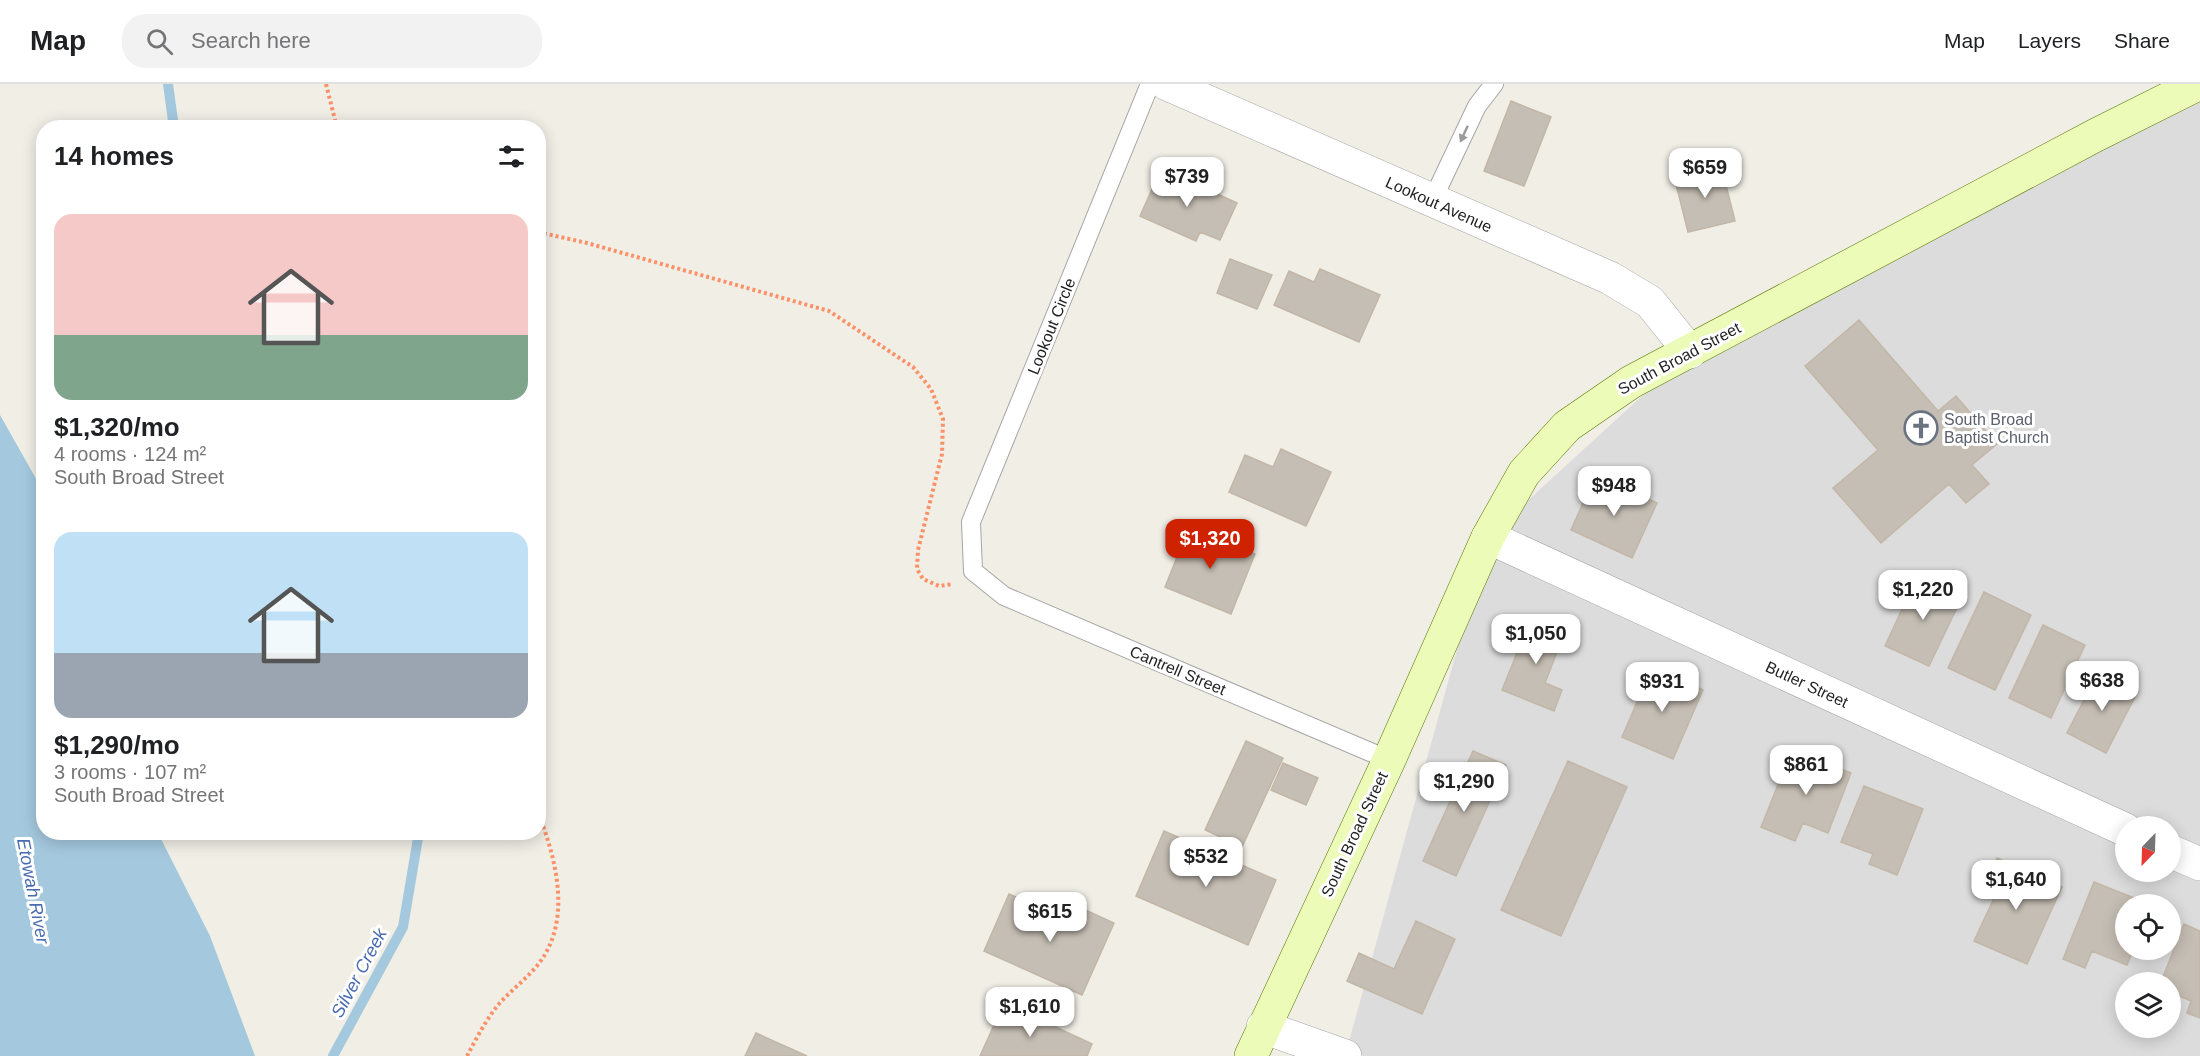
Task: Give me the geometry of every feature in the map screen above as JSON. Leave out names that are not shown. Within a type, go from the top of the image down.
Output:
[{"type":"main road","name":"South Broad Street","points":[[1257,1041],[1389,760],[1488,537],[1524,473],[1567,426],[1631,382],[2096,135],[2198,84]]},
{"type":"street","name":"Lookout Avenue","points":[[1167,84],[1610,278],[1650,302],[1690,352]]},
{"type":"street","name":"Butler Street","points":[[1488,537],[2115,825]]},
{"type":"street","points":[[2181,856],[2200,864]]},
{"type":"street","points":[[1257,1041],[1345,1056]]},
{"type":"lane","name":"Lookout Circle","points":[[973,571],[971,522],[1150,84]]},
{"type":"lane","points":[[1432,201],[1477,106],[1494,84]]},
{"type":"lane","name":"Cantrell Street","points":[[973,571],[1004,596],[1389,760]]},
{"type":"path","points":[[326,84],[335,120]]},
{"type":"path","points":[[546,234],[587,243],[829,311],[913,367],[932,389],[943,418],[942,454],[918,550],[917,569],[923,579],[939,586],[956,583],[973,571]]},
{"type":"path","points":[[467,1056],[498,1005],[541,961],[558,923],[557,879],[546,832]]},
{"type":"shaded area","points":[[2200,84],[2200,1056],[1345,1056],[1488,537],[1690,352]]},
{"type":"water","name":"Etowah River","points":[[0,415],[36,479],[36,840],[162,840],[210,936],[255,1056],[0,1056]]},
{"type":"building","points":[[1511,101],[1551,117],[1524,186],[1484,171]]},
{"type":"building","points":[[1721,165],[1735,221],[1688,232],[1674,176]]},
{"type":"building","points":[[1161,169],[1237,203],[1220,240],[1200,232],[1196,241],[1140,216]]},
{"type":"building","points":[[1230,259],[1272,275],[1257,309],[1217,293]]},
{"type":"building","points":[[1320,269],[1380,295],[1359,342],[1274,305],[1289,271],[1314,282]]},
{"type":"building","name":"South Broad Baptist Church","points":[[1859,320],[1938,411],[1956,396],[1997,444],[1972,465],[1989,484],[1966,503],[1949,484],[1881,543],[1833,488],[1878,450],[1805,366]]},
{"type":"building","points":[[1281,449],[1331,472],[1306,526],[1229,492],[1245,455],[1273,467]]},
{"type":"building","points":[[1595,476],[1657,503],[1632,558],[1571,530]]},
{"type":"building","points":[[1189,527],[1255,554],[1231,614],[1165,587]]},
{"type":"building","points":[[1917,577],[1962,597],[1929,666],[1885,646]]},
{"type":"building","points":[[1984,592],[2031,615],[1995,690],[1948,668]]},
{"type":"building","points":[[1532,616],[1566,629],[1545,683],[1562,690],[1554,711],[1502,690]]},
{"type":"building","points":[[2043,625],[2085,645],[2051,718],[2009,698]]},
{"type":"building","points":[[1652,667],[1703,690],[1673,759],[1622,737]]},
{"type":"building","points":[[2099,671],[2138,691],[2106,753],[2067,733]]},
{"type":"building","points":[[1246,741],[1283,758],[1242,847],[1205,830]]},
{"type":"building","points":[[1792,750],[1851,773],[1828,833],[1803,823],[1795,841],[1761,827]]},
{"type":"building","points":[[1473,751],[1506,765],[1456,876],[1423,861]]},
{"type":"building","points":[[1568,761],[1627,787],[1561,936],[1501,910]]},
{"type":"building","points":[[1283,763],[1318,778],[1306,805],[1271,790]]},
{"type":"building","points":[[1864,786],[1923,809],[1897,875],[1869,864],[1873,854],[1841,842]]},
{"type":"building","points":[[1164,831],[1276,880],[1248,945],[1136,896]]},
{"type":"building","points":[[1997,858],[2062,887],[2027,964],[1974,941],[1994,898],[1982,893]]},
{"type":"building","points":[[2094,882],[2124,894],[2115,894],[2115,960],[2129,960],[2127,965],[2092,951],[2085,968],[2063,959]]},
{"type":"building","points":[[1009,894],[1073,922],[1079,907],[1114,923],[1082,995],[984,951]]},
{"type":"building","points":[[1416,921],[1455,939],[1422,1014],[1347,981],[1359,953],[1394,969]]},
{"type":"building","points":[[2184,924],[2200,931],[2200,1018],[2187,1013],[2191,1001],[2181,997],[2181,972],[2165,972],[2170,960],[2181,960],[2181,932]]},
{"type":"building","points":[[1004,1003],[1092,1044],[1087,1056],[980,1056]]},
{"type":"building","points":[[756,1033],[807,1056],[745,1056]]},
{"type":"waterway","name":"Silver Creek","points":[[168,84],[173,120]]},
{"type":"waterway","name":"Silver Creek","points":[[333,1056],[403,927],[418,840]]},
{"type":"place","name":"South Broad Baptist Church","points":[[1921,428]]}]
